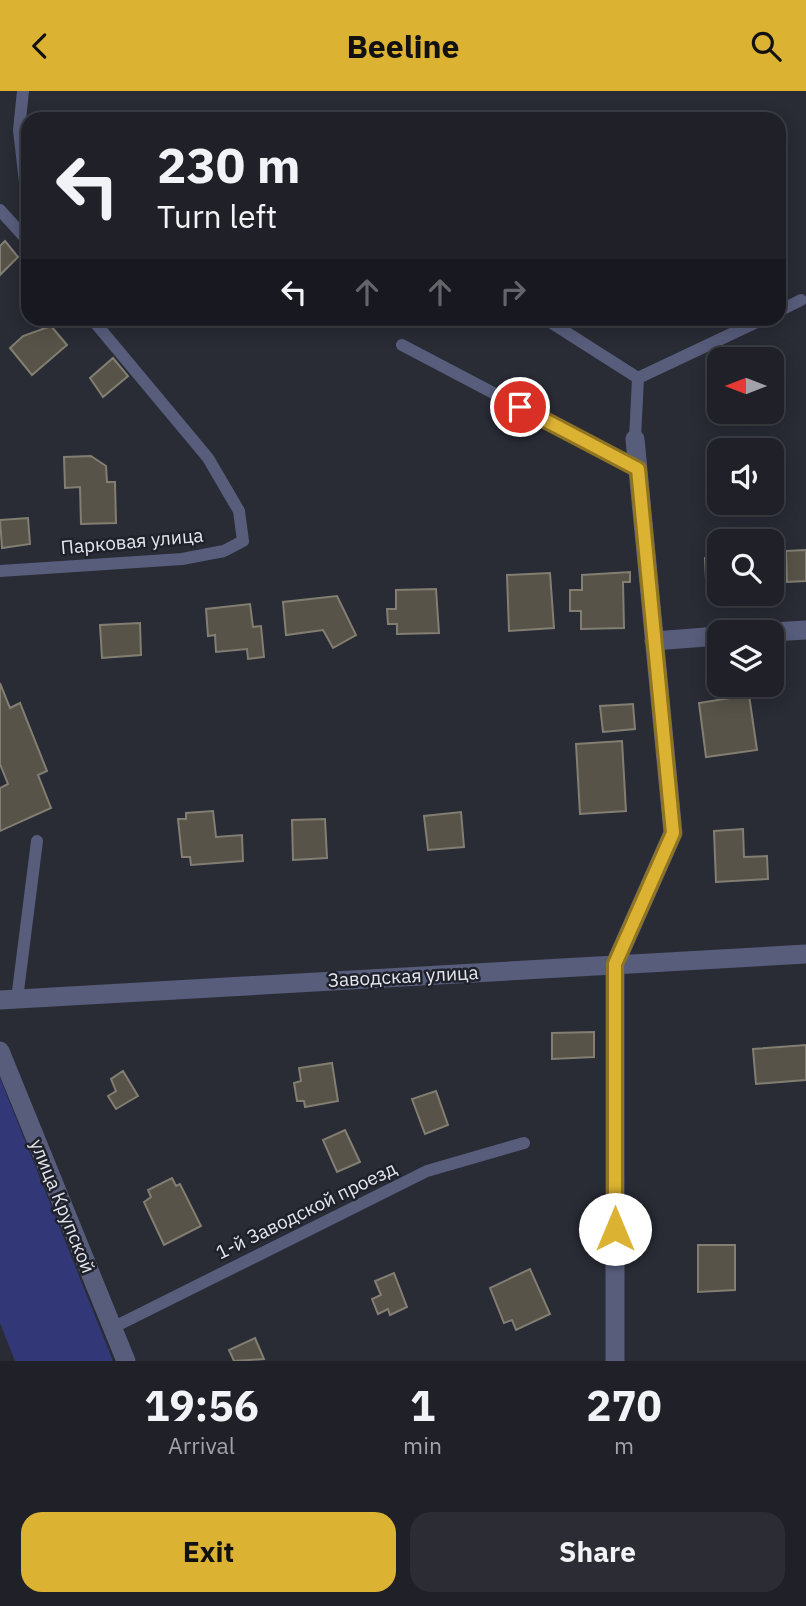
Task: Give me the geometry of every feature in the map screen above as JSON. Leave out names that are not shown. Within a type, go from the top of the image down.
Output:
[{"type":"street","points":[[615,1361],[615,964],[673,833],[635,439]]},
{"type":"street","points":[[784,631],[806,630]]},
{"type":"street","points":[[654,641],[707,637]]},
{"type":"street","name":"Заводская улица","points":[[9,999],[806,954]]},
{"type":"street","name":"улица Крупской","points":[[0,1051],[125,1361]]},
{"type":"lane","points":[[21,147],[19,130],[23,91]]},
{"type":"lane","points":[[0,210],[21,233]]},
{"type":"lane","points":[[786,308],[801,300]]},
{"type":"lane","name":"Парковая улица","points":[[0,571],[182,559],[224,551],[243,541],[239,511],[208,459],[98,326]]},
{"type":"lane","points":[[556,326],[638,378]]},
{"type":"lane","points":[[638,378],[748,326]]},
{"type":"lane","points":[[402,345],[638,469]]},
{"type":"lane","points":[[635,439],[638,378]]},
{"type":"lane","points":[[9,999],[37,841]]},
{"type":"lane","name":"1-й Заводской проезд","points":[[112,1328],[427,1171],[524,1143]]},
{"type":"shaded area","points":[[0,1078],[113,1361],[15,1361],[0,1323]]},
{"type":"building","points":[[5,241],[18,257],[0,275],[0,246]]},
{"type":"building","points":[[51,326],[67,345],[32,375],[10,348],[23,336]]},
{"type":"building","points":[[113,358],[128,376],[103,397],[90,378]]},
{"type":"building","points":[[91,456],[106,466],[107,482],[115,482],[116,523],[81,524],[80,487],[65,488],[64,457]]},
{"type":"building","points":[[28,518],[30,544],[2,548],[0,520]]},
{"type":"building","points":[[806,550],[806,581],[787,582],[786,551]]},
{"type":"building","points":[[705,558],[707,558],[706,579]]},
{"type":"building","points":[[630,572],[630,582],[623,582],[624,628],[581,629],[581,611],[570,611],[570,590],[582,590],[582,575]]},
{"type":"building","points":[[550,573],[554,628],[509,631],[507,575]]},
{"type":"building","points":[[436,589],[439,633],[397,634],[397,624],[388,624],[387,609],[396,609],[396,590]]},
{"type":"building","points":[[337,596],[356,635],[333,648],[323,630],[286,635],[283,602]]},
{"type":"building","points":[[250,604],[253,627],[261,626],[264,657],[248,659],[247,649],[216,652],[215,635],[208,636],[206,609]]},
{"type":"building","points":[[140,623],[141,655],[102,658],[100,625]]},
{"type":"building","points":[[0,683],[10,708],[20,703],[47,771],[38,775],[51,808],[0,831],[0,788],[8,784],[0,764]]},
{"type":"building","points":[[749,697],[757,750],[706,757],[699,703]]},
{"type":"building","points":[[633,704],[635,729],[603,732],[600,706]]},
{"type":"building","points":[[622,741],[626,811],[580,814],[576,744]]},
{"type":"building","points":[[213,811],[216,837],[242,835],[243,861],[191,865],[190,857],[182,857],[178,819],[186,819],[186,813]]},
{"type":"building","points":[[461,812],[464,847],[428,850],[424,816]]},
{"type":"building","points":[[325,819],[327,858],[293,860],[292,820]]},
{"type":"building","points":[[743,829],[744,857],[767,856],[768,879],[716,882],[714,831]]},
{"type":"building","points":[[594,1032],[594,1057],[552,1059],[552,1033]]},
{"type":"building","points":[[806,1045],[806,1080],[756,1084],[753,1049]]},
{"type":"building","points":[[332,1063],[338,1101],[305,1107],[304,1101],[297,1101],[294,1083],[301,1081],[299,1068]]},
{"type":"building","points":[[123,1071],[138,1096],[116,1109],[108,1096],[116,1091],[111,1079]]},
{"type":"building","points":[[436,1091],[448,1125],[425,1134],[412,1099]]},
{"type":"building","points":[[345,1130],[360,1162],[337,1172],[323,1140]]},
{"type":"building","points":[[172,1178],[176,1186],[180,1184],[201,1226],[164,1245],[144,1202],[151,1197],[148,1190]]},
{"type":"building","points":[[698,1245],[735,1245],[735,1290],[698,1292]]},
{"type":"building","points":[[530,1269],[550,1314],[516,1330],[512,1320],[504,1323],[490,1288]]},
{"type":"building","points":[[394,1273],[407,1307],[390,1315],[388,1309],[378,1314],[372,1299],[381,1295],[375,1281]]},
{"type":"building","points":[[255,1338],[264,1359],[234,1361],[229,1350]]},
{"type":"route","points":[[520,407],[638,469],[673,833],[615,964],[615,1229]]}]
